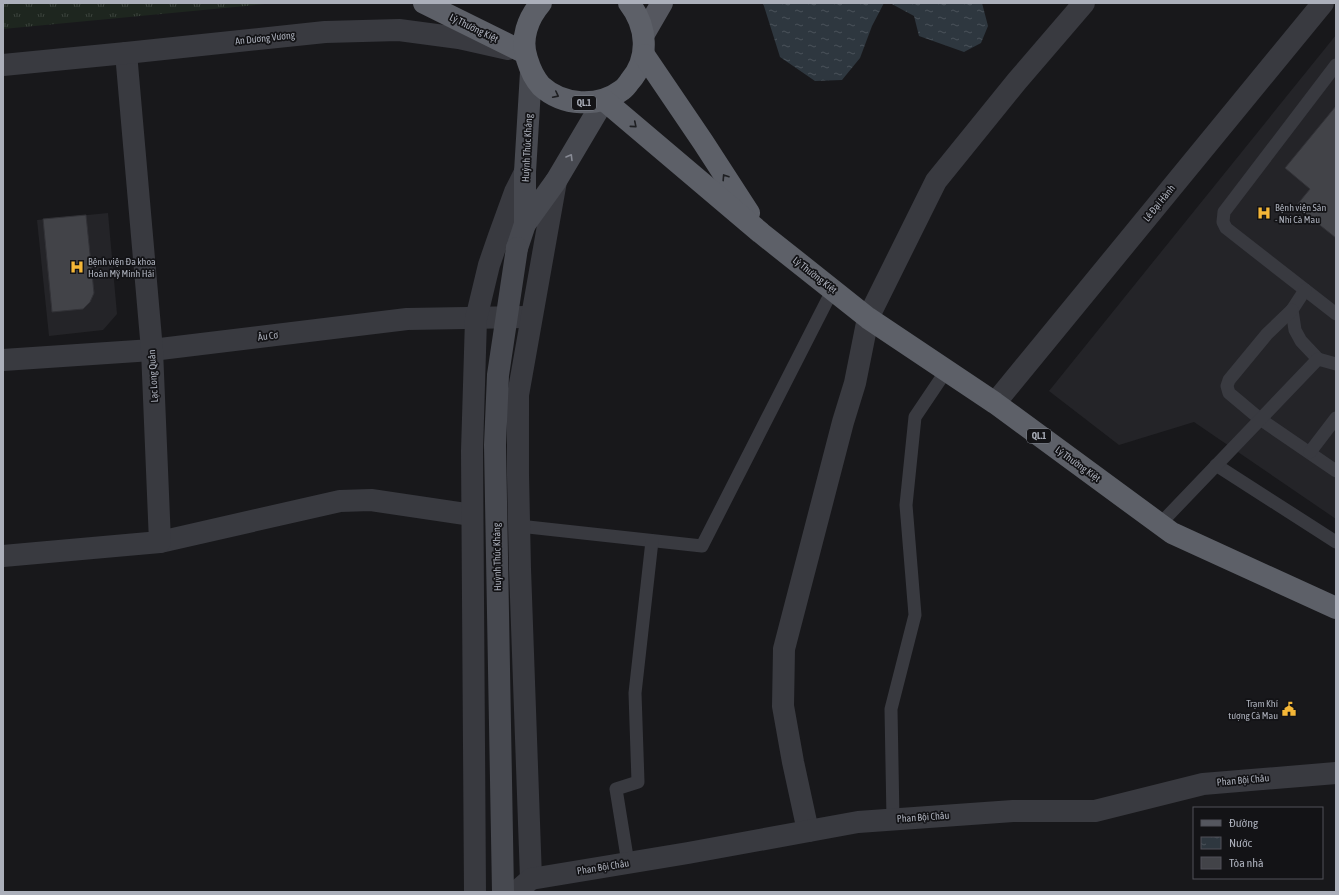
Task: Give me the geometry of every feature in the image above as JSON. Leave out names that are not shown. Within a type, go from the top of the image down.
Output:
[{"type":"highway","name":"Lý Thường Kiệt","points":[[424,3],[528,62]]},
{"type":"highway","points":[[528,62],[525,32],[532,13],[541,3]]},
{"type":"highway","name":"QL.1","points":[[528,62],[541,85],[553,95],[568,101],[584,103],[604,100],[623,90],[636,74],[644,44],[639,18],[629,3]]},
{"type":"highway","name":"Lý Thường Kiệt","points":[[644,44],[703,142],[762,233]]},
{"type":"highway","name":"Lý Thường Kiệt","points":[[604,100],[762,233],[868,318],[995,404],[1172,533],[1336,608]]},
{"type":"main road","points":[[644,44],[662,3]]},
{"type":"main road","name":"Huỳnh Thúc Kháng","points":[[503,892],[495,445],[498,376],[517,248],[524,224],[524,172],[528,62]]},
{"type":"main road","name":"Huỳnh Thúc Kháng","points":[[524,224],[556,181],[604,100]]},
{"type":"street","points":[[808,831],[783,706],[784,649],[843,422],[855,383],[868,318],[936,181],[1017,81],[1084,3]]},
{"type":"street","name":"Lê Đại Hành","points":[[995,404],[1323,3]]},
{"type":"street","name":"An Dương Vương","points":[[3,65],[325,32],[399,30],[459,38],[528,62]]},
{"type":"street","name":"Lạc Long Quân","points":[[126,53],[152,350],[160,542]]},
{"type":"street","points":[[474,892],[472,452],[476,319],[494,250],[507,210],[524,172]]},
{"type":"street","points":[[523,886],[518,395],[556,181]]},
{"type":"street","name":"Âu Cơ","points":[[3,360],[152,350],[408,320],[532,317]]},
{"type":"street","points":[[3,556],[160,542],[340,501],[371,500],[472,515]]},
{"type":"street","name":"Phan Bội Châu","points":[[523,886],[628,863],[858,822],[1013,811],[1095,811],[1203,784],[1336,773]]},
{"type":"lane","points":[[1336,66],[1224,212],[1223,218],[1226,228],[1336,314]]},
{"type":"lane","points":[[519,526],[702,546],[833,289]]},
{"type":"lane","points":[[1305,290],[1292,310],[1266,334],[1229,380],[1227,386],[1229,393],[1260,420],[1310,452],[1336,471]]},
{"type":"lane","points":[[1292,310],[1295,330],[1301,341],[1318,359],[1336,364]]},
{"type":"lane","points":[[1160,524],[1318,359]]},
{"type":"lane","points":[[893,819],[891,709],[915,615],[906,505],[915,417],[946,371]]},
{"type":"lane","points":[[1310,452],[1336,418]]},
{"type":"lane","points":[[1216,465],[1336,542]]},
{"type":"lane","points":[[628,863],[616,789],[638,782],[635,693],[652,540]]},
{"type":"shaded area","name":"Bệnh viện Sản - Nhi Cà Mau","points":[[1336,35],[1336,519],[1194,422],[1119,445],[1049,391]]},
{"type":"shaded area","name":"Bệnh viện Đa khoa Hoàn Mỹ Minh Hải","points":[[108,213],[117,314],[103,330],[49,336],[37,220]]},
{"type":"green space","points":[[3,3],[276,3],[3,29]]},
{"type":"water","points":[[763,3],[884,3],[872,26],[860,58],[842,80],[815,81],[780,57]]},
{"type":"water","points":[[890,3],[982,3],[988,26],[981,43],[964,52],[919,36],[914,16]]},
{"type":"building","points":[[1336,106],[1336,238],[1296,206],[1310,189],[1285,168]]},
{"type":"building","points":[[86,215],[94,293],[90,302],[83,309],[52,312],[43,219]]},
{"type":"place","name":"Bệnh viện Sản - Nhi Cà Mau","points":[[1264,213]]},
{"type":"place","name":"Bệnh viện Đa khoa Hoàn Mỹ Minh Hải","points":[[77,267]]},
{"type":"place","name":"Trạm Khí tượng Cà Mau","points":[[1289,709]]}]
